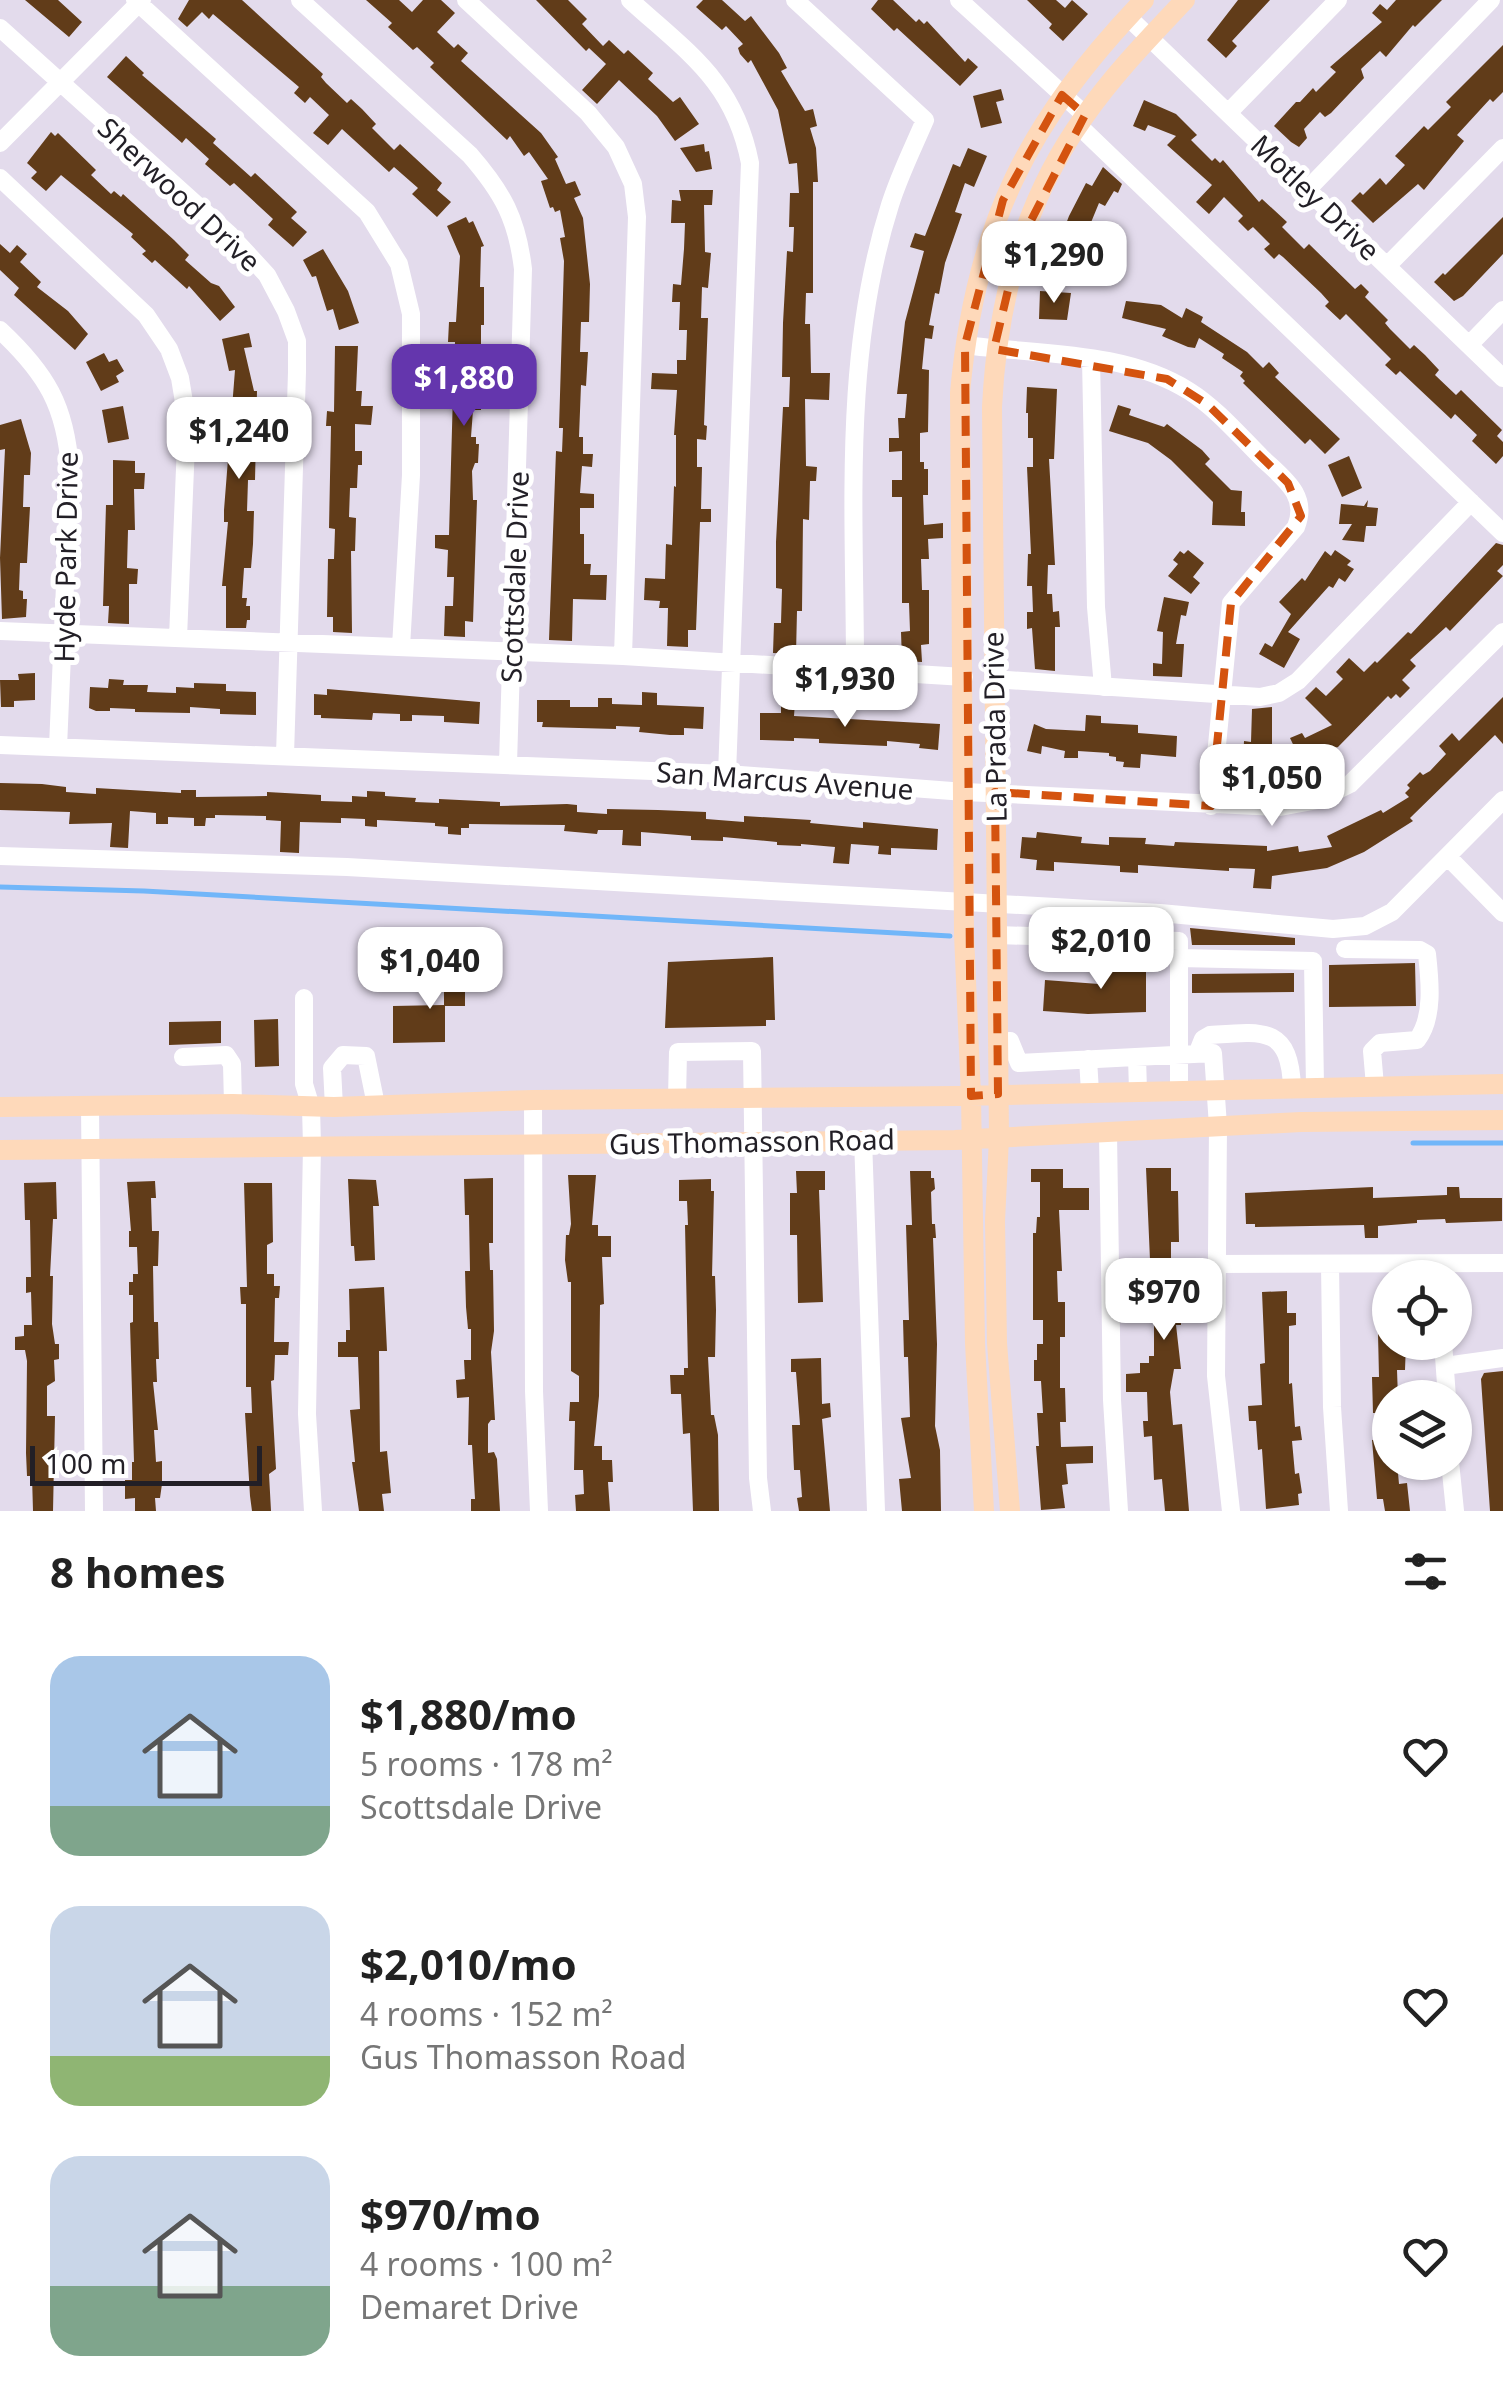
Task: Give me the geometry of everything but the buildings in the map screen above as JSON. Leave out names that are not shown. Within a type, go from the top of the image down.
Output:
[{"type":"main road","name":"La Prada Drive","points":[[1010,1511],[998,1361],[995,1221],[999,1138],[993,679],[994,349],[1019,244],[1042,188],[1081,120],[1185,0]]},
{"type":"main road","name":"La Prada Drive","points":[[984,1511],[976,1362],[964,901],[960,393],[964,344],[984,254],[1003,200],[1062,95],[1133,6]]},
{"type":"main road","name":"Gus Thomasson Road","points":[[0,1107],[334,1107],[534,1100],[971,1096],[1503,1084]]},
{"type":"main road","name":"Gus Thomasson Road","points":[[0,1150],[972,1139],[1218,1126],[1503,1120]]},
{"type":"main road","points":[[976,1362],[998,1361]]},
{"type":"street","name":"Scottsdale Drive","points":[[300,0],[470,154],[494,182],[520,236],[523,269],[508,764]]},
{"type":"street","points":[[466,0],[588,113],[616,147],[634,184],[637,217],[623,656]]},
{"type":"street","points":[[630,0],[719,84],[744,134],[750,164],[727,774]]},
{"type":"street","points":[[796,0],[925,120],[890,202],[859,350],[854,406],[855,670]]},
{"type":"street","points":[[960,0],[1062,95],[1081,120],[1503,533]]},
{"type":"street","points":[[1228,113],[1338,0]]},
{"type":"street","points":[[1308,190],[1491,0]]},
{"type":"street","points":[[0,143],[138,1],[368,212],[400,264],[410,314],[412,476],[401,647]]},
{"type":"street","name":"Motley Drive","points":[[1133,6],[1150,38],[1503,378]]},
{"type":"street","name":"Sherwood Drive","points":[[0,28],[230,235],[267,275],[286,311],[297,341],[297,372],[285,755]]},
{"type":"street","points":[[1387,266],[1503,148]]},
{"type":"street","points":[[0,178],[146,315],[169,349],[180,378],[187,420],[178,638]]},
{"type":"street","points":[[1469,345],[1503,310]]},
{"type":"street","name":"Hyde Park Drive","points":[[0,330],[25,353],[44,379],[61,410],[68,439],[65,632],[58,747]]},
{"type":"street","points":[[964,344],[1090,359],[1153,372],[1191,392],[1288,483],[1299,499],[1301,516],[1296,527],[1231,603],[1210,806]]},
{"type":"street","points":[[1090,359],[1096,606],[1104,687]]},
{"type":"street","points":[[993,679],[1260,697],[1279,693],[1298,681],[1470,502]]},
{"type":"street","points":[[0,631],[623,656],[964,677]]},
{"type":"street","name":"San Marcus Avenue","points":[[0,745],[727,774],[965,792],[1280,807],[1318,800],[1350,784],[1503,632]]},
{"type":"street","points":[[0,856],[347,867],[997,903],[1333,929],[1365,926],[1392,912],[1503,800]]},
{"type":"street","points":[[1448,857],[1503,913]]},
{"type":"street","points":[[998,936],[1178,941],[1188,1055],[1180,1090]]},
{"type":"street","points":[[1345,949],[1420,950],[1427,954],[1428,1018],[1424,1031],[1417,1040],[1380,1043],[1372,1051],[1375,1086]]},
{"type":"street","points":[[1179,958],[1312,961],[1314,1087]]},
{"type":"street","points":[[304,998],[304,1084],[311,1107],[312,1146],[307,1414],[314,1511]]},
{"type":"street","points":[[1188,1055],[1210,1036],[1267,1034],[1284,1044],[1291,1060],[1292,1088]]},
{"type":"street","points":[[998,1042],[1010,1041],[1019,1064],[1213,1053],[1218,1126],[1216,1376],[1231,1511]]},
{"type":"street","points":[[677,1099],[678,1052],[752,1051],[758,1478],[762,1511]]},
{"type":"street","points":[[184,1057],[226,1054],[232,1064],[233,1104]]},
{"type":"street","points":[[334,1107],[332,1068],[343,1056],[366,1056],[376,1106]]},
{"type":"street","points":[[1137,1057],[1138,1091]]},
{"type":"street","points":[[1088,1059],[1090,1092]]},
{"type":"street","points":[[534,1100],[534,1391],[539,1511]]},
{"type":"street","points":[[90,1106],[94,1511]]},
{"type":"street","points":[[1108,1133],[1112,1400],[1119,1511]]},
{"type":"street","points":[[863,1139],[876,1511]]},
{"type":"street","points":[[1472,1267],[1503,1263]]},
{"type":"street","points":[[1217,1264],[1372,1267]]},
{"type":"street","points":[[1330,1264],[1332,1407],[1339,1511]]},
{"type":"street","points":[[1444,1366],[1503,1358]]},
{"type":"street","points":[[1444,1360],[1445,1380]]},
{"type":"street","points":[[1452,1480],[1455,1511]]},
{"type":"highlighted area","points":[[1062,95],[1085,115],[1019,244],[994,349],[1167,379],[1207,404],[1288,483],[1301,516],[1231,603],[1211,806],[995,792],[998,1094],[971,1096],[965,345],[1003,200]]},
{"type":"waterway","points":[[0,887],[144,891],[950,936]]},
{"type":"waterway","points":[[1413,1143],[1503,1143]]}]
